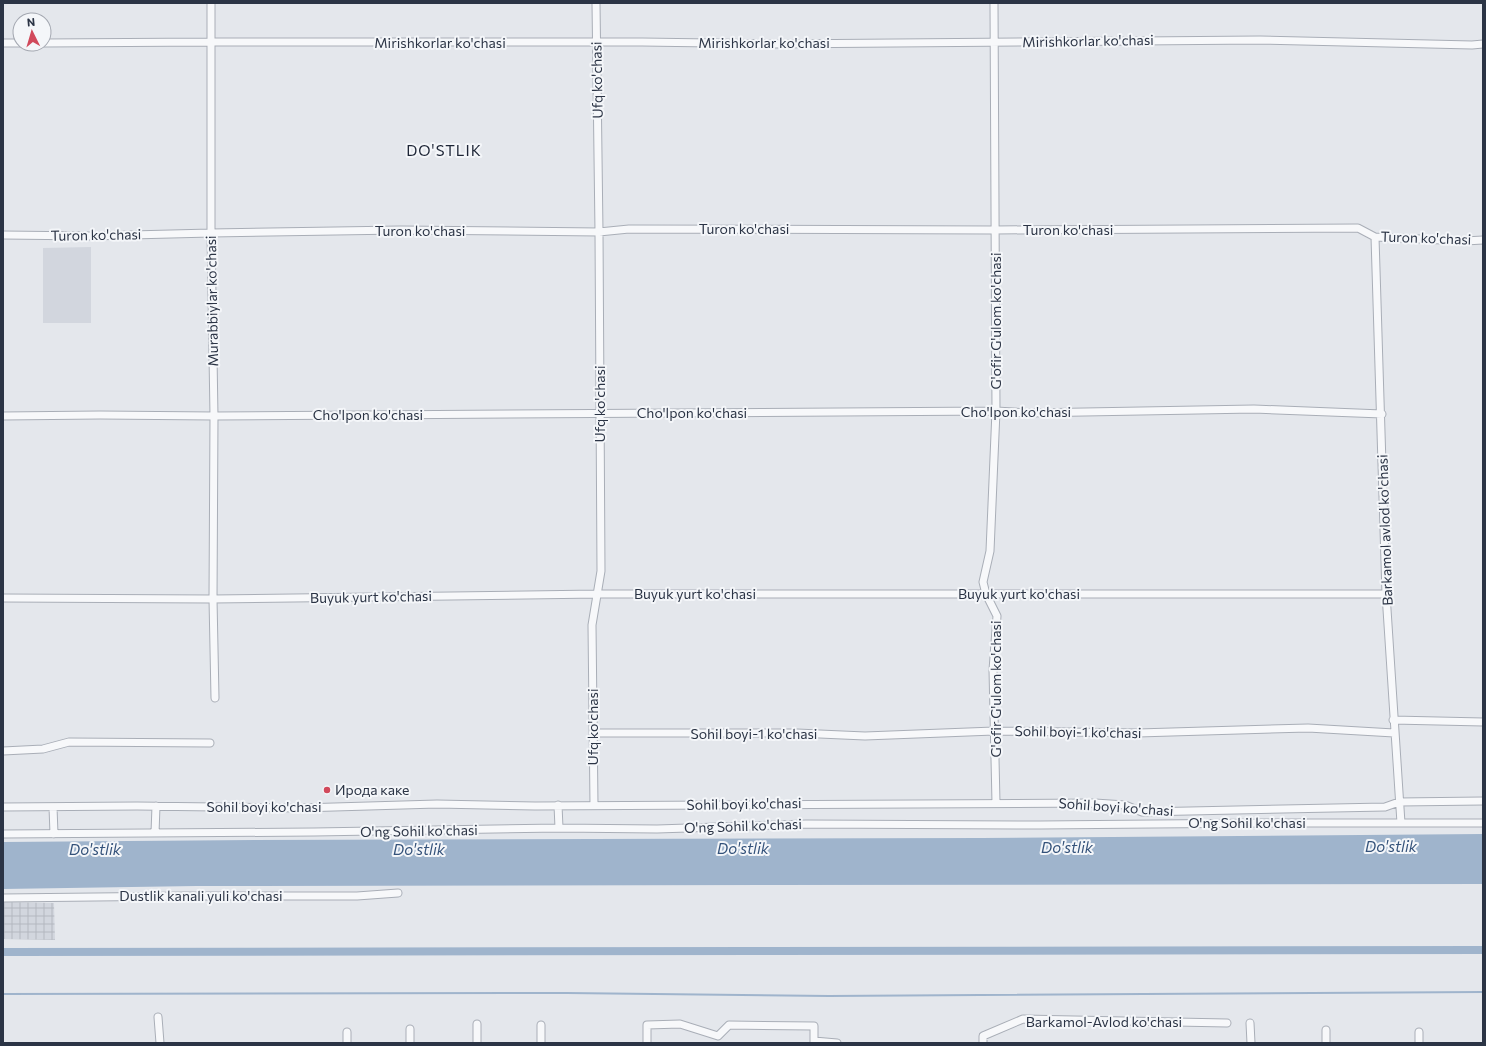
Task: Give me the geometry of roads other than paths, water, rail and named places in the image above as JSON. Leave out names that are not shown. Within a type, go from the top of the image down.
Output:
[{"type":"street","name":"Murabbiylar ko'chasi","points":[[210,3],[211,233],[214,416],[213,599],[215,698]]},
{"type":"street","name":"Ufq ko'chasi","points":[[594,805],[592,625],[601,571],[601,414],[596,3]]},
{"type":"street","name":"G'ofir G'ulom ko'chasi","points":[[994,3],[996,411],[990,550],[983,582],[986,594],[997,616],[993,670],[996,803]]},
{"type":"street","name":"Mirishkorlar ko'chasi","points":[[52,43],[596,43],[1260,40],[1483,44]]},
{"type":"street","name":"Turon ko'chasi","points":[[3,235],[92,236],[400,230],[599,232],[629,229],[995,230],[1358,228],[1375,237],[1465,241],[1483,240]]},
{"type":"street","name":"Barkamol avlod ko'chasi","points":[[1375,237],[1382,414],[1386,594],[1393,720],[1401,823]]},
{"type":"street","name":"Cho'lpon ko'chasi","points":[[3,416],[996,411],[1028,413],[1254,409],[1382,414]]},
{"type":"street","name":"Buyuk yurt ko'chasi","points":[[3,598],[213,599],[598,594],[1386,594]]},
{"type":"street","points":[[1393,720],[1483,722]]},
{"type":"street","name":"Sohil boyi-1 ko'chasi","points":[[594,734],[797,733],[865,736],[994,732],[1138,733],[1308,728],[1394,733]]},
{"type":"street","points":[[3,751],[43,749],[68,742],[210,743]]},
{"type":"street","name":"Sohil boyi ko'chasi","points":[[3,807],[156,806],[300,808],[437,804],[594,805],[1095,803],[1125,805],[1142,812],[1385,807],[1399,802],[1483,801]]},
{"type":"street","points":[[558,805],[559,828]]},
{"type":"street","points":[[155,834],[156,806]]},
{"type":"street","points":[[53,807],[54,834]]},
{"type":"street","name":"O'ng Sohil ko'chasi","points":[[3,834],[155,834],[559,828],[657,829],[806,824],[1040,825],[1483,823]]},
{"type":"street","name":"Dustlik kanali yuli ko'chasi","points":[[3,898],[357,896],[398,893]]},
{"type":"street","points":[[158,1017],[160,1043]]},
{"type":"street","name":"Barkamol-Avlod ko'chasi","points":[[983,1039],[1023,1020],[1227,1023]]},
{"type":"street","points":[[1250,1023],[1251,1043]]},
{"type":"street","points":[[477,1024],[477,1043]]},
{"type":"street","points":[[647,1043],[647,1025],[680,1024],[718,1039],[729,1025],[814,1026],[814,1042],[837,1043]]},
{"type":"street","points":[[541,1025],[541,1043]]},
{"type":"street","points":[[410,1029],[410,1043]]},
{"type":"street","points":[[1326,1030],[1326,1043]]},
{"type":"street","points":[[347,1032],[347,1043]]},
{"type":"street","points":[[1419,1032],[1419,1043]]},
{"type":"water","name":"Do'stlik","points":[[1483,834],[1483,884],[196,886],[3,889],[3,842],[982,838]]},
{"type":"waterway","points":[[3,952],[1483,950]]},
{"type":"waterway","points":[[3,994],[567,993],[829,996],[1483,992]]},
{"type":"place","name":"Ирода каке","points":[[327,790]]},
{"type":"district","name":"DO'STLIK","points":[[444,151]]}]
